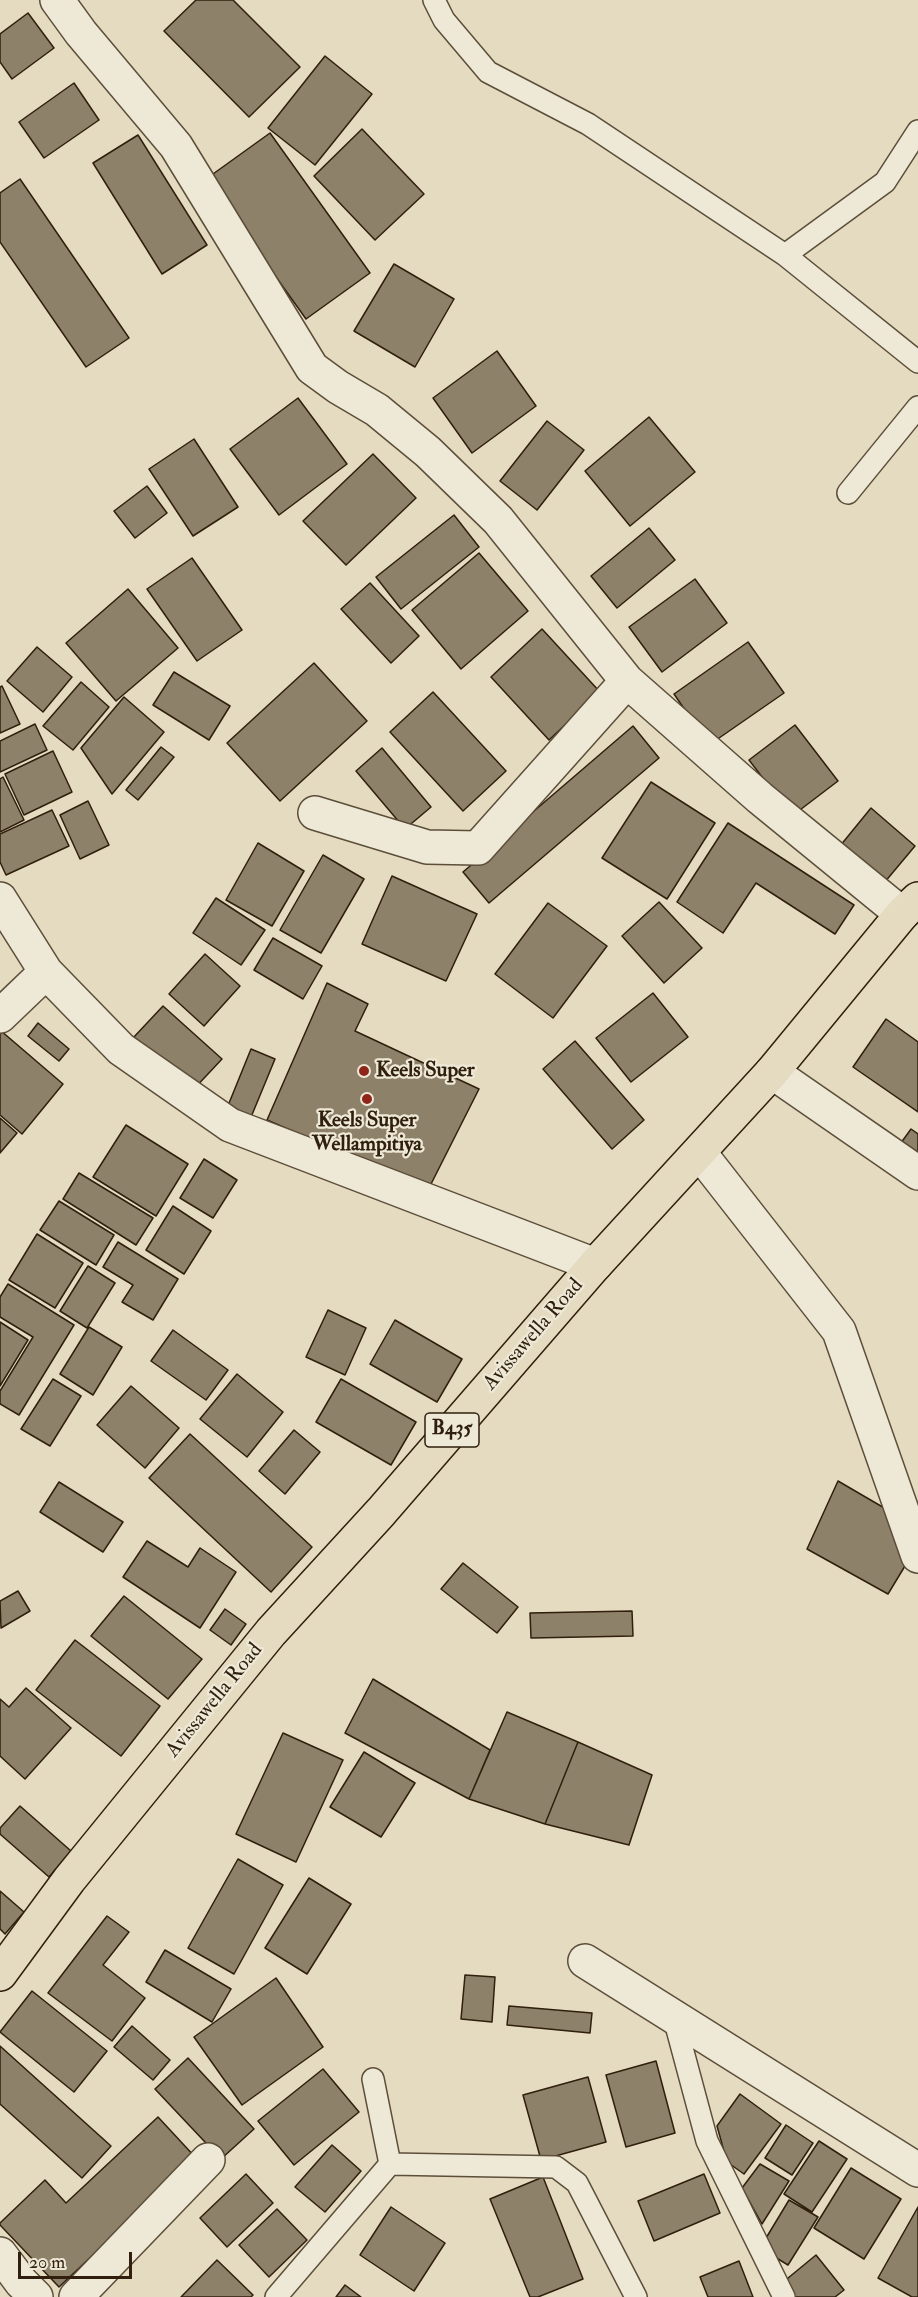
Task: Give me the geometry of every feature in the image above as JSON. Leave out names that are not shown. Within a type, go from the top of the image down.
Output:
[{"type":"main road","name":"Avissawella Road","points":[[0,1974],[69,1880],[271,1632],[381,1512],[595,1265],[772,1072],[913,905]]},
{"type":"street","points":[[57,0],[81,33],[176,146],[312,368],[338,387],[377,410],[420,445],[498,520],[627,681],[760,798],[913,905]]},
{"type":"street","points":[[315,813],[427,847],[478,848],[627,681]]},
{"type":"street","points":[[0,899],[46,972],[121,1049],[230,1125],[595,1265]]},
{"type":"street","points":[[0,1016],[46,972]]},
{"type":"street","points":[[772,1072],[918,1173]]},
{"type":"street","points":[[699,1152],[839,1331],[918,1556]]},
{"type":"street","points":[[585,1961],[918,2170]]},
{"type":"street","points":[[76,2297],[208,2160]]},
{"type":"street","points":[[0,2254],[22,2292]]},
{"type":"lane","points":[[434,0],[444,20],[488,72],[588,124],[785,255],[918,362]]},
{"type":"lane","points":[[785,255],[885,182],[918,131]]},
{"type":"lane","points":[[848,493],[918,407]]},
{"type":"lane","points":[[674,2018],[707,2141],[784,2297]]},
{"type":"lane","points":[[373,2079],[390,2164]]},
{"type":"lane","points":[[276,2297],[390,2164]]},
{"type":"lane","points":[[390,2164],[556,2167],[578,2183],[636,2297]]},
{"type":"building","points":[[196,0],[233,0],[300,67],[249,117],[164,31]]},
{"type":"building","points":[[28,13],[54,48],[12,79],[0,62],[0,34]]},
{"type":"building","points":[[325,56],[372,94],[315,165],[268,128]]},
{"type":"building","points":[[74,83],[99,120],[44,158],[19,122]]},
{"type":"building","points":[[362,129],[424,194],[375,240],[314,176]]},
{"type":"building","points":[[270,133],[370,273],[306,319],[206,179]]},
{"type":"building","points":[[138,135],[207,245],[162,274],[93,163]]},
{"type":"building","points":[[20,179],[129,338],[86,367],[0,242],[0,193]]},
{"type":"building","points":[[394,264],[454,299],[415,367],[354,331]]},
{"type":"building","points":[[497,351],[536,406],[472,453],[433,398]]},
{"type":"building","points":[[298,398],[347,464],[279,515],[230,449]]},
{"type":"building","points":[[649,417],[695,472],[630,526],[585,471]]},
{"type":"building","points":[[547,421],[584,450],[537,510],[500,481]]},
{"type":"building","points":[[194,439],[238,507],[193,536],[149,469]]},
{"type":"building","points":[[373,454],[416,498],[346,565],[303,521]]},
{"type":"building","points":[[147,486],[167,513],[135,538],[114,511]]},
{"type":"building","points":[[454,515],[479,547],[401,609],[376,577]]},
{"type":"building","points":[[649,528],[675,560],[617,608],[591,576]]},
{"type":"building","points":[[479,553],[528,611],[461,669],[412,610]]},
{"type":"building","points":[[192,558],[242,630],[197,661],[147,589]]},
{"type":"building","points":[[695,579],[727,623],[662,672],[629,627]]},
{"type":"building","points":[[370,583],[419,636],[391,663],[341,609]]},
{"type":"building","points":[[128,589],[178,648],[116,701],[66,643]]},
{"type":"building","points":[[542,629],[600,692],[549,740],[491,677]]},
{"type":"building","points":[[748,642],[784,693],[709,745],[674,694]]},
{"type":"building","points":[[37,647],[72,677],[43,712],[7,681]]},
{"type":"building","points":[[314,663],[367,721],[280,801],[227,743]]},
{"type":"building","points":[[174,672],[230,706],[209,740],[153,705]]},
{"type":"building","points":[[81,682],[109,707],[73,750],[43,726]]},
{"type":"building","points":[[2,686],[20,724],[0,733],[0,687]]},
{"type":"building","points":[[433,692],[506,771],[463,811],[390,732]]},
{"type":"building","points":[[124,697],[164,732],[112,794],[81,748]]},
{"type":"building","points":[[35,724],[47,750],[0,772],[0,741]]},
{"type":"building","points":[[795,725],[838,781],[792,816],[749,760]]},
{"type":"building","points":[[633,726],[659,758],[489,903],[463,872]]},
{"type":"building","points":[[161,747],[174,757],[138,800],[126,790]]},
{"type":"building","points":[[382,748],[431,807],[405,829],[356,771]]},
{"type":"building","points":[[53,751],[72,792],[24,815],[5,774]]},
{"type":"building","points":[[3,777],[24,820],[0,832],[0,779]]},
{"type":"building","points":[[651,782],[715,823],[667,899],[602,858]]},
{"type":"building","points":[[88,801],[109,845],[80,859],[60,815]]},
{"type":"building","points":[[871,808],[915,846],[884,883],[840,846]]},
{"type":"building","points":[[52,810],[69,846],[6,875],[0,862],[0,834]]},
{"type":"building","points":[[728,823],[854,905],[835,934],[756,883],[723,933],[677,902]]},
{"type":"building","points":[[258,843],[304,871],[272,926],[226,900]]},
{"type":"building","points":[[323,855],[364,879],[321,953],[280,930]]},
{"type":"building","points":[[392,876],[477,914],[446,981],[362,944]]},
{"type":"building","points":[[216,898],[265,930],[241,965],[193,933]]},
{"type":"building","points":[[659,902],[702,948],[664,983],[622,936]]},
{"type":"building","points":[[548,903],[607,946],[553,1018],[495,974]]},
{"type":"building","points":[[273,938],[322,966],[303,999],[254,970]]},
{"type":"building","points":[[205,954],[240,986],[204,1026],[169,994]]},
{"type":"building","name":"Keels Super","points":[[327,983],[368,1004],[355,1031],[479,1089],[428,1190],[267,1120]]},
{"type":"building","points":[[653,993],[688,1037],[631,1082],[596,1038]]},
{"type":"building","points":[[163,1006],[222,1059],[192,1091],[133,1038]]},
{"type":"building","points":[[886,1019],[918,1042],[918,1112],[853,1067]]},
{"type":"building","points":[[38,1023],[69,1049],[59,1061],[28,1036]]},
{"type":"building","points":[[0,1030],[63,1084],[22,1134],[0,1115]]},
{"type":"building","points":[[575,1041],[644,1120],[612,1149],[543,1069]]},
{"type":"building","points":[[251,1049],[275,1059],[249,1122],[225,1113]]},
{"type":"building","points":[[0,1118],[17,1133],[0,1153]]},
{"type":"building","points":[[126,1125],[188,1164],[156,1216],[93,1177]]},
{"type":"building","points":[[911,1129],[918,1134],[918,1161],[898,1147]]},
{"type":"building","points":[[204,1159],[237,1180],[213,1218],[180,1198]]},
{"type":"building","points":[[79,1173],[153,1218],[136,1245],[63,1199]]},
{"type":"building","points":[[59,1201],[114,1235],[96,1265],[40,1230]]},
{"type":"building","points":[[173,1206],[211,1231],[184,1274],[146,1250]]},
{"type":"building","points":[[37,1234],[83,1263],[55,1308],[9,1280]]},
{"type":"building","points":[[118,1242],[178,1279],[153,1320],[122,1302],[133,1285],[103,1267]]},
{"type":"building","points":[[88,1266],[115,1283],[87,1328],[60,1311]]},
{"type":"building","points":[[8,1284],[74,1325],[19,1415],[0,1404],[0,1391],[33,1337],[0,1317],[0,1297]]},
{"type":"building","points":[[328,1310],[366,1328],[345,1375],[306,1357]]},
{"type":"building","points":[[395,1320],[462,1359],[437,1402],[370,1364]]},
{"type":"building","points":[[0,1322],[28,1340],[0,1386]]},
{"type":"building","points":[[89,1327],[122,1347],[93,1395],[60,1374]]},
{"type":"building","points":[[173,1330],[228,1370],[206,1400],[151,1361]]},
{"type":"building","points":[[237,1374],[283,1412],[247,1457],[200,1419]]},
{"type":"building","points":[[53,1379],[81,1396],[50,1446],[21,1429]]},
{"type":"building","points":[[341,1379],[416,1422],[391,1465],[316,1422]]},
{"type":"building","points":[[131,1386],[179,1428],[145,1468],[97,1425]]},
{"type":"building","points":[[294,1430],[320,1452],[285,1494],[259,1471]]},
{"type":"building","points":[[190,1434],[312,1547],[271,1592],[149,1478]]},
{"type":"building","points":[[838,1481],[886,1509],[908,1561],[888,1594],[807,1549]]},
{"type":"building","points":[[59,1482],[123,1522],[103,1552],[40,1512]]},
{"type":"building","points":[[147,1541],[188,1567],[200,1548],[236,1572],[200,1628],[123,1577]]},
{"type":"building","points":[[463,1563],[518,1607],[497,1633],[441,1589]]},
{"type":"building","points":[[18,1591],[30,1611],[1,1628],[0,1601]]},
{"type":"building","points":[[124,1596],[202,1659],[168,1699],[91,1636]]},
{"type":"building","points":[[225,1609],[246,1624],[231,1645],[210,1630]]},
{"type":"building","points":[[632,1611],[633,1636],[531,1638],[530,1613]]},
{"type":"building","points":[[75,1640],[160,1706],[121,1756],[36,1690]]},
{"type":"building","points":[[373,1679],[490,1750],[469,1799],[345,1733]]},
{"type":"building","points":[[26,1688],[71,1728],[25,1779],[0,1756],[0,1699],[9,1707]]},
{"type":"building","points":[[507,1712],[578,1742],[545,1824],[469,1799]]},
{"type":"building","points":[[283,1733],[343,1760],[296,1862],[236,1834]]},
{"type":"building","points":[[578,1742],[652,1775],[629,1845],[545,1824]]},
{"type":"building","points":[[364,1752],[415,1783],[381,1837],[330,1807]]},
{"type":"building","points":[[20,1806],[71,1851],[49,1877],[0,1834],[0,1828]]},
{"type":"building","points":[[238,1859],[283,1885],[234,1974],[188,1948]]},
{"type":"building","points":[[309,1878],[351,1904],[307,1974],[265,1948]]},
{"type":"building","points":[[0,1891],[24,1912],[5,1934],[0,1929]]},
{"type":"building","points":[[107,1916],[129,1932],[103,1965],[145,1998],[112,2041],[48,1993]]},
{"type":"building","points":[[165,1950],[231,1989],[212,2022],[146,1982]]},
{"type":"building","points":[[465,1975],[495,1977],[492,2022],[461,2019]]},
{"type":"building","points":[[276,1978],[323,2047],[242,2105],[194,2037]]},
{"type":"building","points":[[32,1991],[107,2051],[74,2092],[0,2032]]},
{"type":"building","points":[[509,2006],[592,2013],[590,2033],[507,2025]]},
{"type":"building","points":[[132,2026],[170,2060],[153,2080],[114,2047]]},
{"type":"building","points":[[0,2046],[111,2146],[82,2178],[0,2104]]},
{"type":"building","points":[[188,2058],[254,2129],[221,2159],[155,2089]]},
{"type":"building","points":[[656,2061],[675,2133],[626,2147],[606,2075]]},
{"type":"building","points":[[323,2069],[359,2112],[294,2165],[258,2121]]},
{"type":"building","points":[[588,2077],[606,2142],[541,2160],[523,2095]]},
{"type":"building","points":[[740,2094],[781,2124],[744,2174],[727,2162],[717,2126]]},
{"type":"building","points":[[158,2117],[196,2158],[59,2287],[0,2223],[45,2180],[66,2203]]},
{"type":"building","points":[[786,2125],[813,2143],[792,2175],[765,2158]]},
{"type":"building","points":[[819,2141],[847,2159],[812,2212],[784,2194]]},
{"type":"building","points":[[332,2145],[361,2171],[325,2212],[295,2187]]},
{"type":"building","points":[[760,2164],[789,2181],[762,2224],[742,2188]]},
{"type":"building","points":[[851,2168],[901,2199],[864,2259],[814,2228]]},
{"type":"building","points":[[246,2174],[273,2203],[227,2247],[200,2218]]},
{"type":"building","points":[[704,2174],[720,2213],[654,2241],[638,2201]]},
{"type":"building","points":[[543,2177],[583,2279],[538,2297],[530,2297],[490,2199]]},
{"type":"building","points":[[789,2200],[818,2217],[788,2265],[760,2248]]},
{"type":"building","points":[[391,2207],[445,2243],[414,2291],[360,2255]]},
{"type":"building","points":[[918,2207],[918,2297],[912,2297],[878,2278]]},
{"type":"building","points":[[277,2209],[307,2240],[269,2277],[239,2245]]},
{"type":"building","points":[[816,2255],[844,2290],[835,2297],[794,2297],[782,2283]]},
{"type":"building","points":[[217,2260],[253,2295],[251,2297],[181,2297]]},
{"type":"building","points":[[739,2261],[753,2297],[708,2297],[700,2277]]},
{"type":"building","points":[[345,2285],[361,2297],[336,2297]]},
{"type":"place","name":"Keels Super","points":[[364,1071]]},
{"type":"place","name":"Keels Super Wellampitiya","points":[[367,1099]]}]
